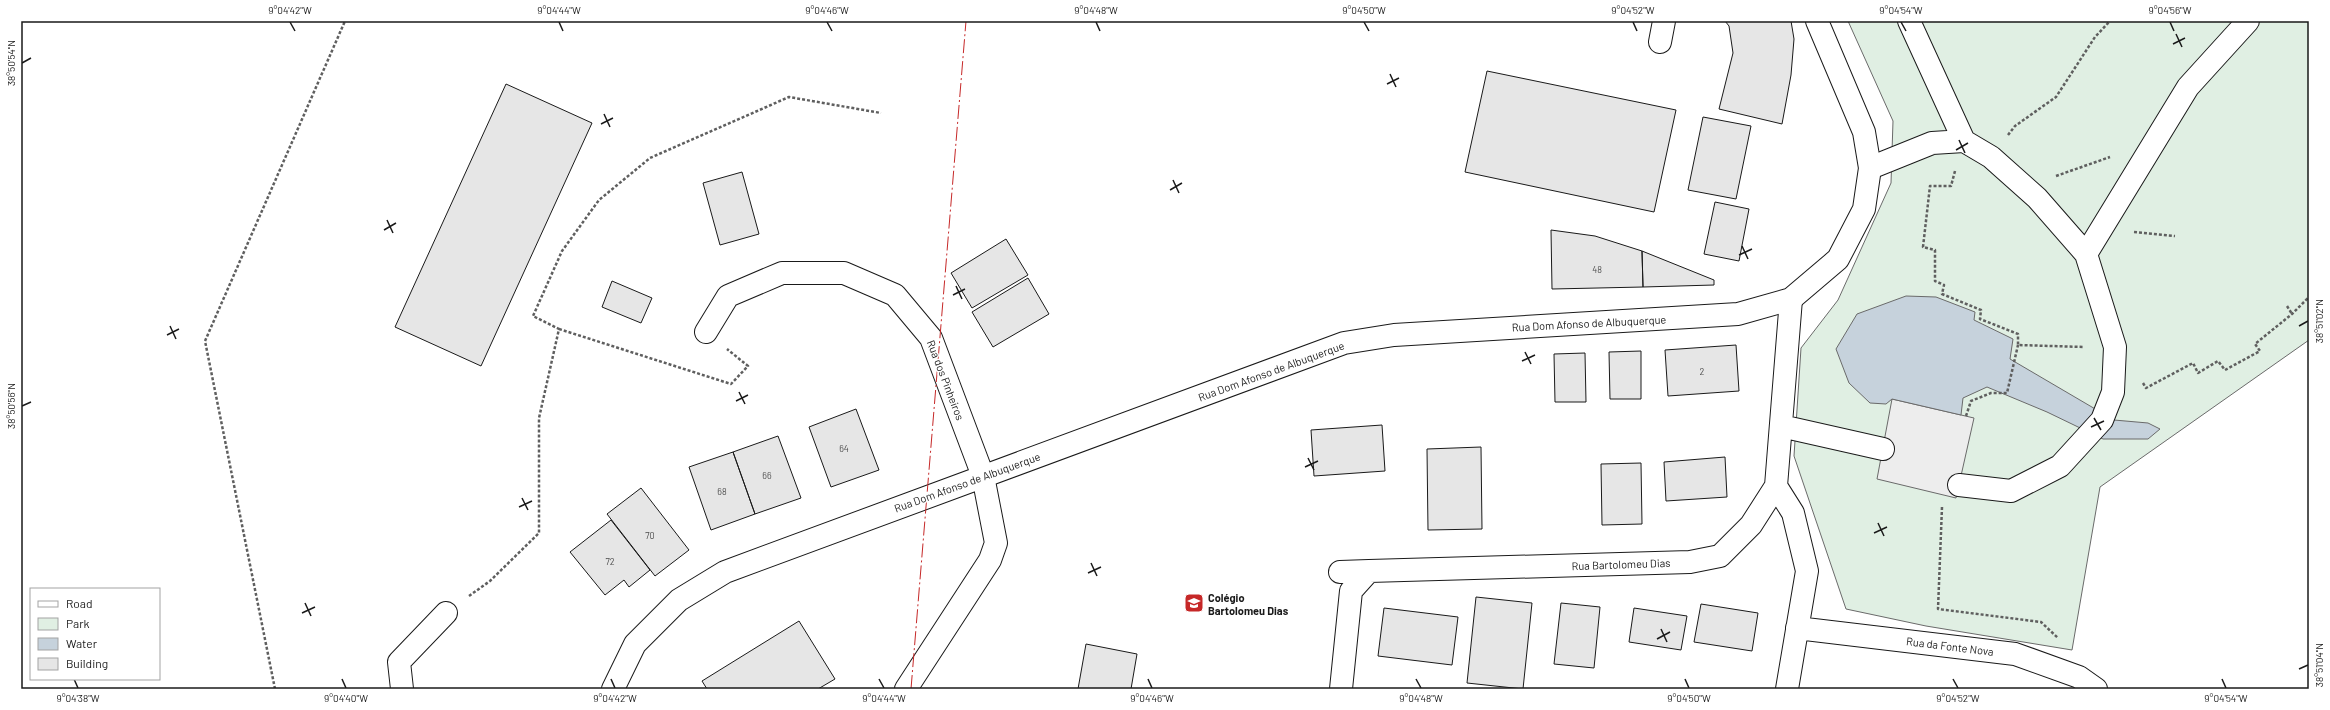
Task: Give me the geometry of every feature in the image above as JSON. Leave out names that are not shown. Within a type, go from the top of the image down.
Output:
[{"type":"street","points":[[1660,42],[1664,21]]},
{"type":"street","name":"Rua Dom Afonso de Albuquerque","points":[[614,689],[635,644],[679,600],[725,572],[1344,343],[1394,334],[1738,314],[1791,299],[1838,259],[1864,209],[1870,168],[1864,132],[1818,21]]},
{"type":"street","points":[[1909,21],[1964,141]]},
{"type":"street","points":[[2086,254],[2188,87],[2248,21]]},
{"type":"street","points":[[1870,168],[1932,143],[1964,141],[1991,157],[2026,187],[2086,254],[2115,347],[2113,392],[2102,420],[2060,466],[2011,491],[1958,485]]},
{"type":"street","name":"Rua dos Pinheiros","points":[[706,332],[728,296],[782,272],[844,273],[895,295],[931,338],[983,476],[996,543],[990,560],[906,689]]},
{"type":"street","name":"Rua Bartolomeu Dias","points":[[1340,572],[1690,562],[1720,556],[1751,525],[1776,486],[1791,299]]},
{"type":"street","points":[[1781,426],[1883,448]]},
{"type":"street","points":[[1776,486],[1793,513],[1807,571],[1787,689]]},
{"type":"street","points":[[1341,689],[1351,591],[1369,571]]},
{"type":"street","points":[[402,689],[399,662],[446,613]]},
{"type":"street","name":"Rua da Fonte Nova","points":[[1798,628],[2015,654],[2079,677],[2096,689]]},
{"type":"path","points":[[275,689],[205,341],[345,21]]},
{"type":"path","points":[[1991,157],[2015,126],[2056,97],[2094,37],[2110,21]]},
{"type":"path","points":[[706,332],[748,366],[731,384],[559,329],[533,316],[562,251],[599,200],[650,158],[789,97],[881,113]]},
{"type":"path","points":[[1964,141],[1951,186],[1930,186],[1923,247],[1935,250],[1935,281],[1944,285],[1942,294],[1982,310],[1980,319],[2018,334],[2018,345],[2007,393],[1991,393],[1971,401],[1966,416]]},
{"type":"path","points":[[2026,187],[2111,157]]},
{"type":"path","points":[[2101,228],[2175,236]]},
{"type":"path","points":[[2113,392],[2141,379],[2146,388],[2193,363],[2198,373],[2218,361],[2226,370],[2260,351],[2255,344],[2292,314],[2309,297]]},
{"type":"path","points":[[2287,306],[2292,314]]},
{"type":"path","points":[[446,613],[490,581],[539,533],[539,418],[559,329]]},
{"type":"path","points":[[2018,345],[2115,347]]},
{"type":"path","points":[[1942,502],[1938,609],[2040,622],[2063,642]]},
{"type":"green space","points":[[1848,21],[2309,21],[2309,340],[2100,487],[2072,650],[1926,626],[1846,609],[1794,456],[1801,348],[1838,300],[1891,183],[1893,121]]},
{"type":"shaded area","points":[[1892,399],[1974,418],[1956,498],[1877,479]]},
{"type":"water","points":[[1906,296],[1936,297],[1975,312],[1974,320],[2013,339],[2010,359],[2114,420],[2148,423],[2160,429],[2148,439],[2103,439],[2047,412],[1987,387],[1963,398],[1961,415],[1892,399],[1886,404],[1870,403],[1849,383],[1836,349],[1857,314]]},
{"type":"building","points":[[1725,21],[1791,21],[1794,39],[1791,75],[1782,124],[1719,109],[1733,53],[1729,26]]},
{"type":"building","points":[[1487,71],[1676,110],[1654,212],[1465,172]]},
{"type":"building","points":[[506,84],[592,123],[481,366],[395,327]]},
{"type":"building","points":[[1703,117],[1751,126],[1736,199],[1688,190]]},
{"type":"building","points":[[742,172],[759,234],[720,245],[703,183]]},
{"type":"building","points":[[1715,202],[1749,209],[1739,261],[1704,254]]},
{"type":"building","points":[[1551,230],[1595,236],[1642,251],[1643,287],[1552,289]]},
{"type":"building","points":[[1006,239],[1028,275],[972,308],[951,273]]},
{"type":"building","points":[[1642,251],[1714,280],[1714,285],[1643,287]]},
{"type":"building","points":[[1028,278],[1049,314],[993,347],[972,312]]},
{"type":"building","points":[[612,281],[652,298],[641,323],[602,307]]},
{"type":"building","points":[[1736,345],[1739,391],[1668,396],[1665,350]]},
{"type":"building","points":[[1641,351],[1641,399],[1610,399],[1609,352]]},
{"type":"building","points":[[1585,353],[1586,402],[1555,402],[1554,354]]},
{"type":"building","points":[[856,409],[879,470],[831,487],[809,427]]},
{"type":"building","points":[[1382,425],[1385,471],[1314,476],[1311,430]]},
{"type":"building","points":[[778,436],[801,498],[755,514],[733,452]]},
{"type":"building","points":[[1481,447],[1482,529],[1428,530],[1427,449]]},
{"type":"building","points":[[733,452],[755,514],[711,530],[689,467]]},
{"type":"building","points":[[1725,457],[1727,497],[1666,501],[1664,462]]},
{"type":"building","points":[[1641,463],[1642,524],[1602,525],[1601,464]]},
{"type":"building","points":[[641,488],[689,550],[655,576],[607,514]]},
{"type":"building","points":[[611,520],[650,570],[629,587],[624,580],[605,595],[570,552]]},
{"type":"building","points":[[1476,597],[1532,603],[1523,689],[1467,683]]},
{"type":"building","points":[[1561,603],[1600,607],[1594,668],[1554,664]]},
{"type":"building","points":[[1701,604],[1758,613],[1752,651],[1694,642]]},
{"type":"building","points":[[1384,608],[1458,617],[1452,665],[1378,656]]},
{"type":"building","points":[[1634,608],[1687,616],[1681,650],[1629,642]]},
{"type":"building","points":[[799,621],[835,679],[818,689],[707,689],[702,681]]},
{"type":"building","points":[[1086,644],[1137,654],[1131,689],[1078,689]]},
{"type":"power","points":[[911,689],[966,21]]},
{"type":"place","name":"Colégio Bartolomeu Dias","points":[[1194,603]]}]
